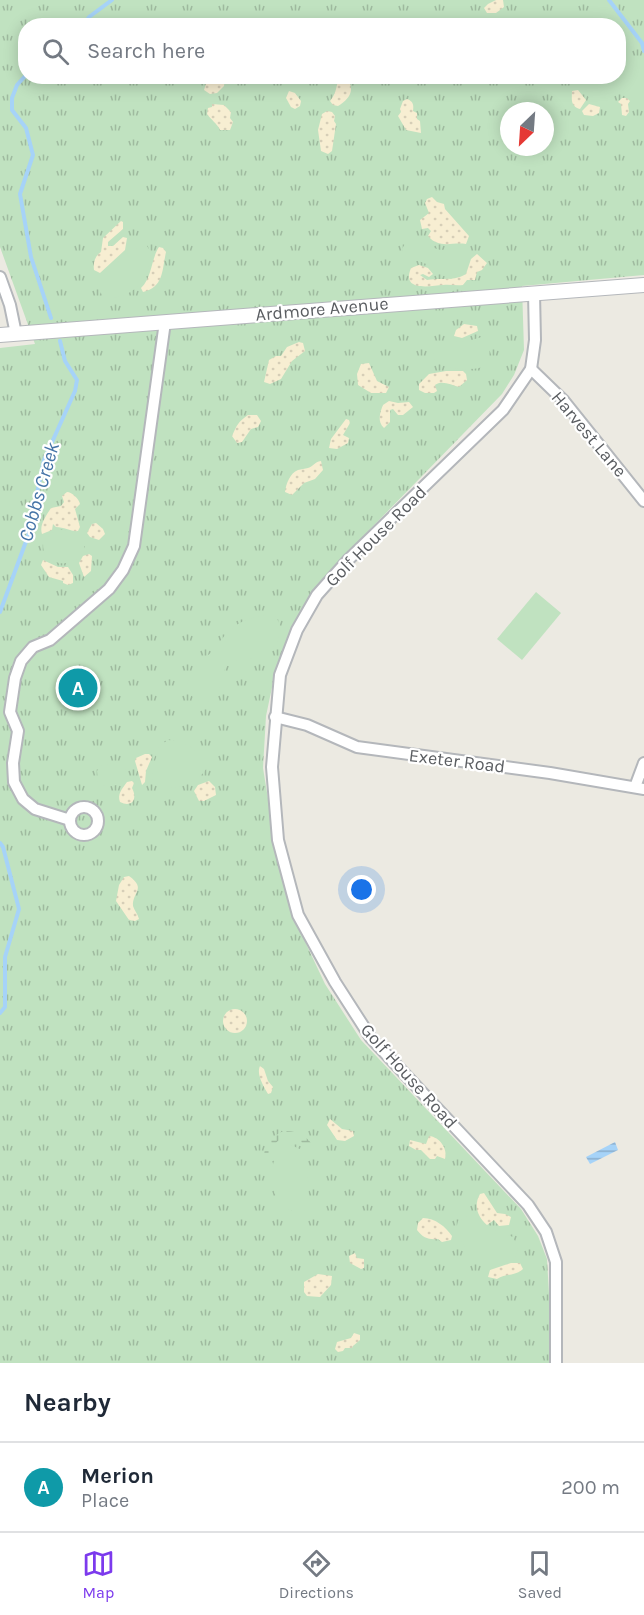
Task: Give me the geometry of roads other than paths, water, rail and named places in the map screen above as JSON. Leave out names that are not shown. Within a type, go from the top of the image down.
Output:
[{"type":"street","points":[[0,277],[10,305],[16,334]]},
{"type":"street","name":"Ardmore Avenue","points":[[0,335],[644,285]]},
{"type":"street","name":"Golf House Road","points":[[534,293],[535,340],[531,369],[503,410],[349,559],[317,595],[297,630],[280,675],[272,767],[278,840],[298,915],[334,982],[371,1038],[528,1205],[546,1232],[555,1262],[556,1363]]},
{"type":"street","points":[[70,820],[35,809],[23,799],[14,782],[12,763],[18,731],[10,712],[15,678],[21,661],[33,647],[50,640],[109,589],[123,570],[134,546],[165,322]]},
{"type":"street","name":"Harvest Lane","points":[[531,369],[563,400],[644,501]]},
{"type":"street","name":"Exeter Road","points":[[275,717],[307,725],[357,747],[550,772],[639,788]]},
{"type":"street","points":[[639,788],[644,763]]},
{"type":"water","points":[[615,1142],[618,1150],[590,1164],[586,1157]]},
{"type":"waterway","name":"Cobbs Creek","points":[[88,18],[112,0]]},
{"type":"waterway","points":[[609,0],[623,18]]},
{"type":"waterway","points":[[626,22],[642,43],[644,51]]},
{"type":"waterway","name":"Cobbs Creek","points":[[18,84],[12,98],[12,110],[26,128],[33,155],[20,194],[31,257],[51,318]]},
{"type":"waterway","name":"Cobbs Creek","points":[[0,612],[28,536],[44,460],[75,391],[77,380],[65,361],[60,341]]},
{"type":"waterway","name":"Cobbs Creek","points":[[0,843],[19,909],[5,957],[5,1007],[0,1013]]},
{"type":"place","name":"Merion","points":[[78,688]]}]
